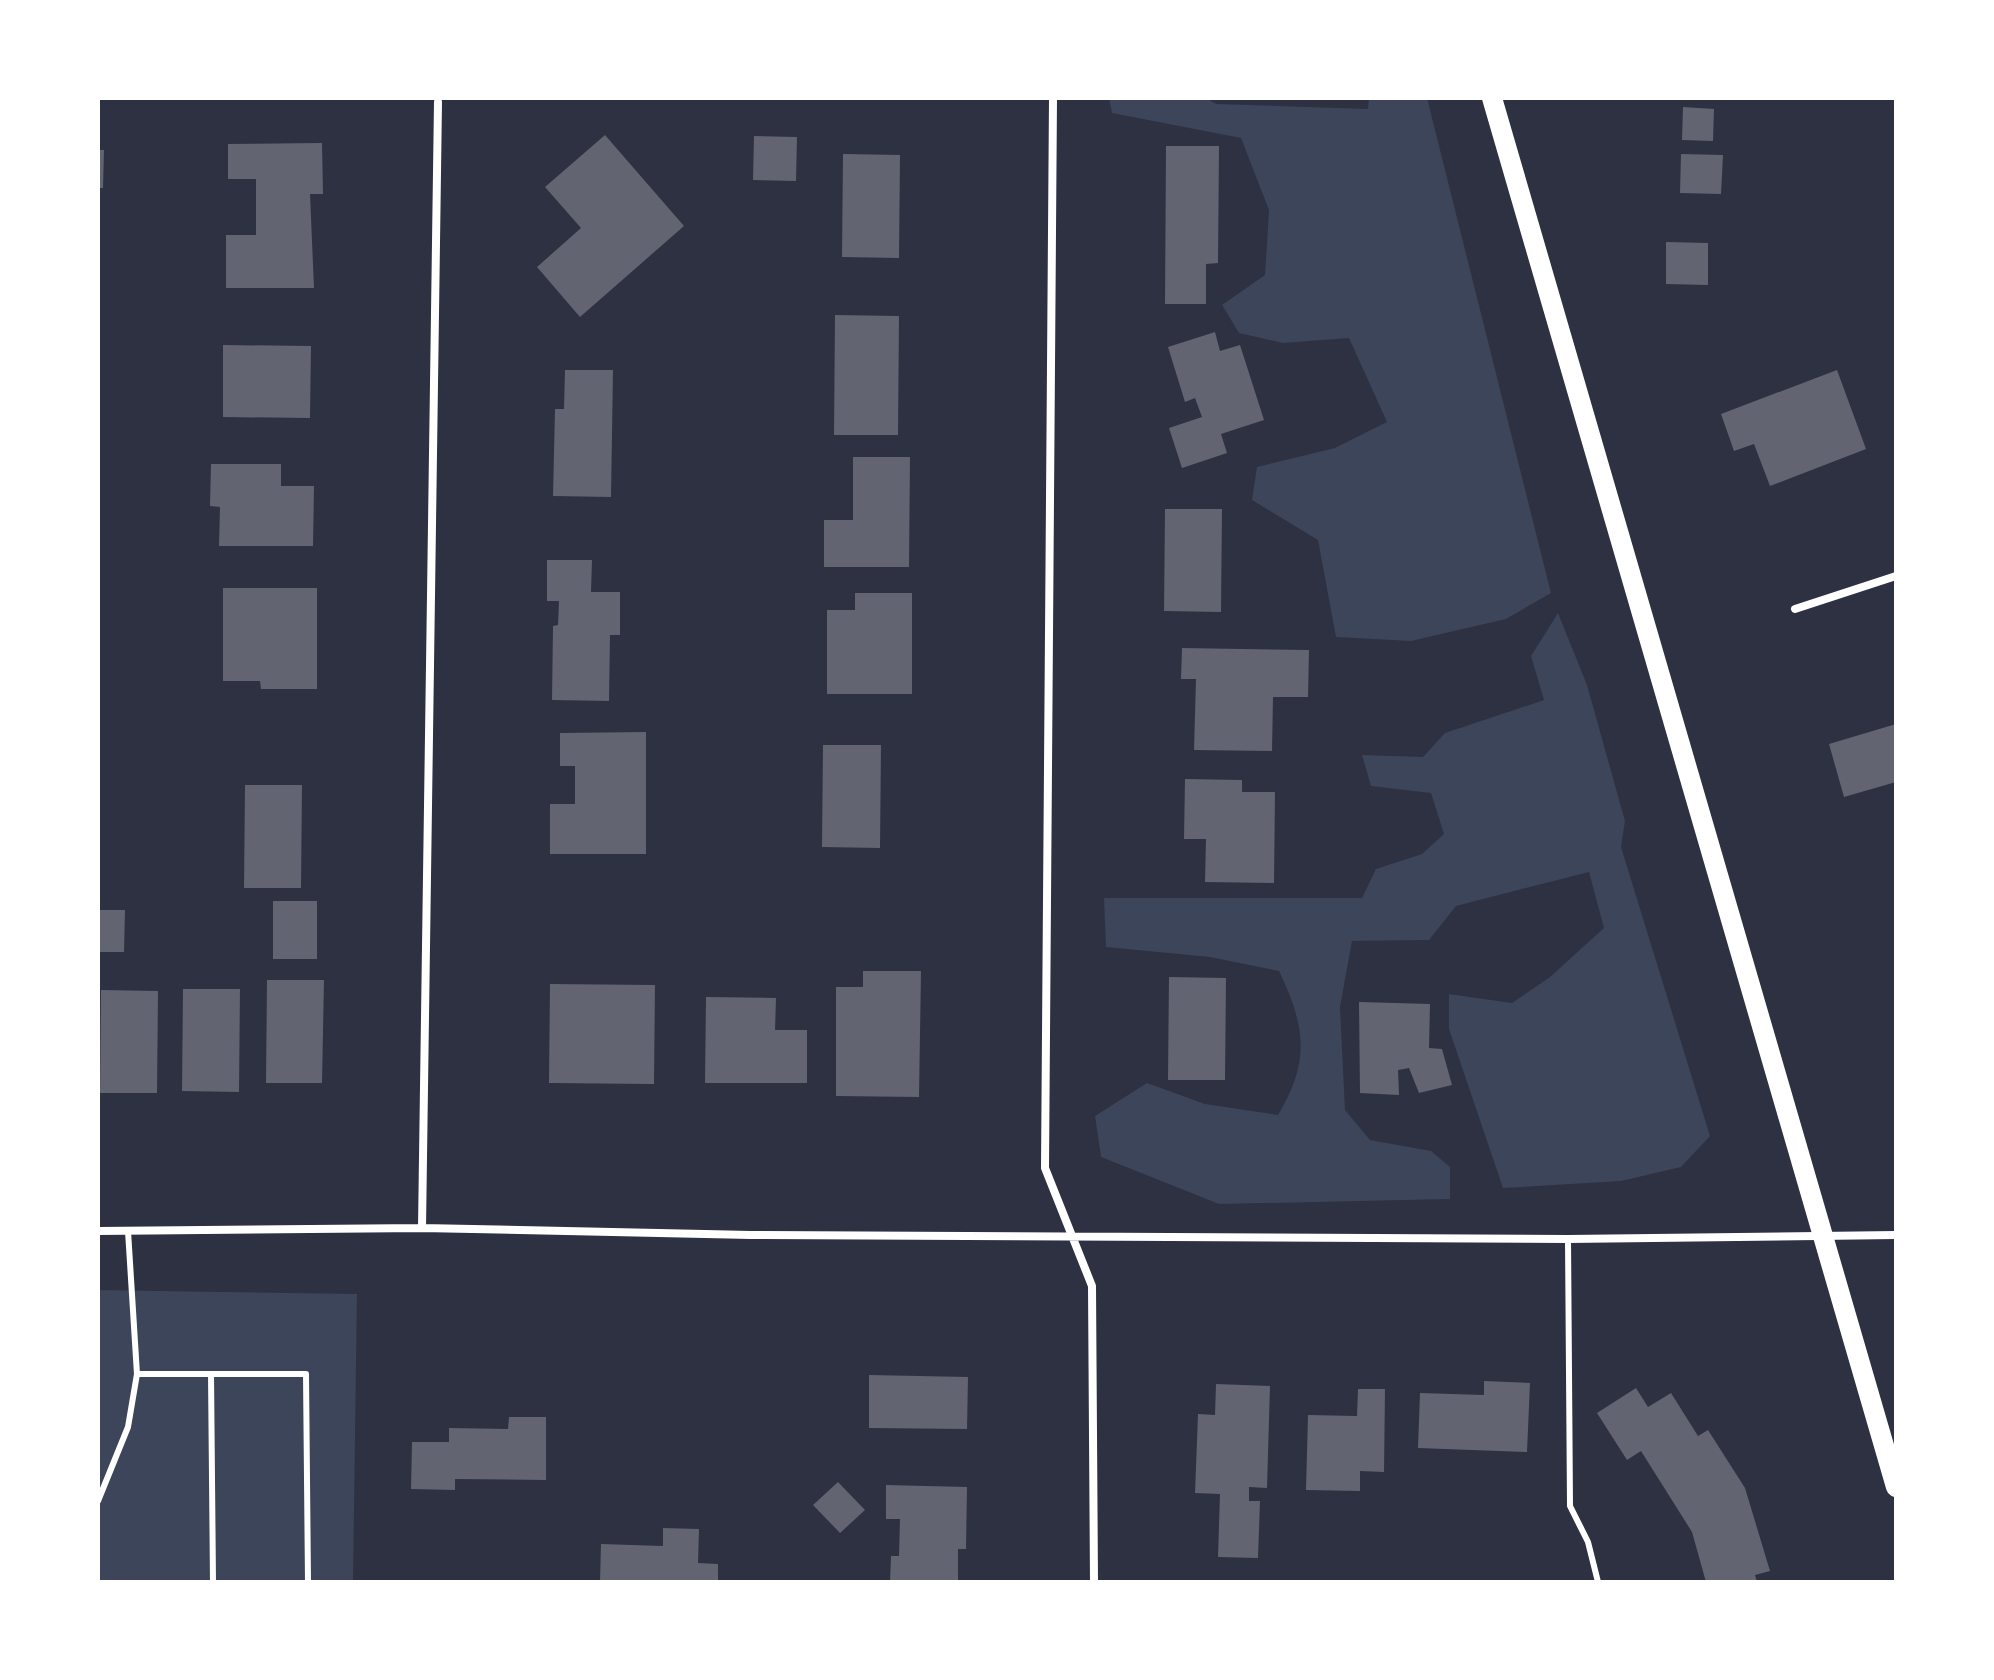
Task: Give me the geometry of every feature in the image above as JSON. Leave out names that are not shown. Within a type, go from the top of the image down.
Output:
[{"type":"main road","points":[[1492,98],[1896,1487]]},
{"type":"street","points":[[1053,98],[1045,1168],[1092,1286],[1094,1582]]},
{"type":"street","points":[[422,1228],[438,102]]},
{"type":"street","points":[[1795,609],[1896,576]]},
{"type":"street","points":[[98,1231],[422,1228],[751,1235],[1568,1239],[1824,1233],[1896,1235]]},
{"type":"lane","points":[[98,1501],[128,1427],[137,1374],[128,1231]]},
{"type":"lane","points":[[1568,1239],[1570,1506],[1588,1542],[1598,1582]]},
{"type":"lane","points":[[137,1374],[306,1374],[308,1582]]},
{"type":"lane","points":[[211,1374],[213,1582]]},
{"type":"shaded area","points":[[1109,98],[1206,98],[1216,104],[1368,109],[1369,98],[1427,98],[1551,593],[1506,619],[1411,641],[1336,637],[1318,540],[1252,500],[1257,467],[1335,448],[1387,422],[1349,338],[1283,343],[1239,333],[1222,305],[1265,275],[1269,210],[1241,138],[1112,113]]},
{"type":"shaded area","points":[[1558,613],[1587,685],[1625,821],[1621,847],[1710,1136],[1681,1167],[1621,1181],[1503,1188],[1449,1029],[1449,994],[1512,1003],[1550,977],[1604,928],[1589,872],[1456,906],[1429,940],[1352,941],[1340,1007],[1345,1110],[1370,1140],[1431,1151],[1450,1167],[1450,1199],[1219,1204],[1101,1157],[1095,1116],[1147,1083],[1205,1104],[1278,1115],[1296,1077],[1301,1043],[1294,1009],[1279,971],[1210,957],[1106,947],[1104,898],[1362,898],[1376,869],[1422,854],[1444,834],[1431,793],[1371,786],[1362,755],[1423,757],[1445,733],[1544,700],[1531,656]]},
{"type":"shaded area","points":[[98,1290],[357,1294],[353,1582],[98,1582]]},
{"type":"building","points":[[1683,107],[1714,109],[1713,141],[1682,140]]},
{"type":"building","points":[[605,135],[684,226],[580,317],[537,267],[581,228],[545,187]]},
{"type":"building","points":[[754,136],[797,137],[796,181],[753,180]]},
{"type":"building","points":[[322,143],[323,194],[310,194],[314,288],[226,288],[226,235],[256,235],[256,179],[228,179],[228,144]]},
{"type":"building","points":[[1166,146],[1219,146],[1218,263],[1206,264],[1206,304],[1165,304]]},
{"type":"building","points":[[98,150],[104,150],[103,188],[98,188]]},
{"type":"building","points":[[843,154],[900,155],[899,258],[842,257]]},
{"type":"building","points":[[1681,154],[1723,155],[1721,194],[1680,193]]},
{"type":"building","points":[[1666,242],[1708,243],[1708,285],[1666,284]]},
{"type":"building","points":[[835,315],[899,316],[898,435],[834,435]]},
{"type":"building","points":[[1215,332],[1220,351],[1240,345],[1264,420],[1221,434],[1227,453],[1182,468],[1169,428],[1202,417],[1195,398],[1185,402],[1168,347]]},
{"type":"building","points":[[223,345],[311,346],[310,418],[223,417]]},
{"type":"building","points":[[565,370],[613,370],[611,497],[553,496],[555,409],[564,409]]},
{"type":"building","points":[[1837,370],[1866,449],[1770,486],[1754,444],[1734,451],[1721,414]]},
{"type":"building","points":[[853,457],[910,457],[909,567],[824,567],[824,520],[853,520]]},
{"type":"building","points":[[211,464],[281,464],[281,486],[314,486],[313,546],[219,546],[220,507],[210,506]]},
{"type":"building","points":[[1165,509],[1222,509],[1221,612],[1164,611]]},
{"type":"building","points":[[547,560],[592,560],[591,592],[620,592],[620,635],[610,635],[609,701],[552,700],[553,626],[558,625],[559,601],[547,601]]},
{"type":"building","points":[[223,588],[317,588],[317,689],[261,689],[260,681],[223,681]]},
{"type":"building","points":[[855,593],[912,593],[912,694],[827,694],[827,610],[855,610]]},
{"type":"building","points":[[1182,648],[1309,650],[1308,697],[1273,697],[1272,751],[1194,750],[1196,679],[1181,679]]},
{"type":"building","points":[[1896,724],[1896,782],[1844,797],[1829,744]]},
{"type":"building","points":[[646,732],[646,854],[550,854],[550,804],[575,804],[575,766],[560,766],[560,733]]},
{"type":"building","points":[[823,745],[881,745],[880,848],[822,847]]},
{"type":"building","points":[[1185,779],[1242,780],[1242,792],[1275,792],[1274,883],[1205,882],[1206,839],[1184,839]]},
{"type":"building","points":[[245,785],[302,785],[301,888],[244,888]]},
{"type":"building","points":[[273,901],[317,901],[317,959],[273,959]]},
{"type":"building","points":[[98,910],[125,910],[124,952],[98,952]]},
{"type":"building","points":[[863,971],[921,971],[919,1097],[836,1096],[836,987],[863,987]]},
{"type":"building","points":[[1169,977],[1226,978],[1225,1080],[1168,1080]]},
{"type":"building","points":[[267,980],[324,980],[322,1083],[266,1083]]},
{"type":"building","points":[[550,984],[655,985],[654,1084],[549,1083]]},
{"type":"building","points":[[183,989],[240,989],[239,1092],[182,1091]]},
{"type":"building","points":[[101,990],[158,991],[157,1093],[100,1093]]},
{"type":"building","points":[[706,997],[776,998],[775,1030],[807,1030],[807,1083],[705,1083]]},
{"type":"building","points":[[1359,1002],[1430,1004],[1429,1048],[1442,1049],[1452,1085],[1419,1093],[1409,1068],[1398,1070],[1399,1095],[1360,1093]]},
{"type":"building","points":[[869,1375],[968,1377],[967,1429],[869,1428]]},
{"type":"building","points":[[1484,1381],[1530,1383],[1527,1452],[1418,1448],[1420,1393],[1484,1395]]},
{"type":"building","points":[[1216,1384],[1270,1386],[1267,1488],[1249,1487],[1249,1501],[1260,1501],[1258,1558],[1218,1557],[1220,1494],[1195,1493],[1198,1414],[1215,1415]]},
{"type":"building","points":[[1636,1388],[1648,1407],[1671,1393],[1698,1436],[1708,1430],[1745,1488],[1770,1571],[1755,1575],[1757,1582],[1706,1582],[1692,1532],[1641,1451],[1627,1460],[1597,1413]]},
{"type":"building","points":[[1358,1389],[1385,1389],[1384,1472],[1360,1471],[1360,1491],[1306,1490],[1308,1415],[1357,1416]]},
{"type":"building","points":[[509,1417],[546,1417],[546,1480],[455,1479],[455,1490],[411,1489],[412,1442],[449,1442],[449,1428],[508,1429]]},
{"type":"building","points":[[838,1482],[865,1510],[840,1533],[813,1505]]},
{"type":"building","points":[[886,1485],[967,1487],[966,1549],[958,1549],[958,1582],[890,1582],[891,1556],[899,1556],[900,1519],[886,1519]]},
{"type":"building","points":[[663,1528],[699,1529],[698,1563],[718,1564],[718,1582],[600,1582],[601,1544],[663,1546]]}]
